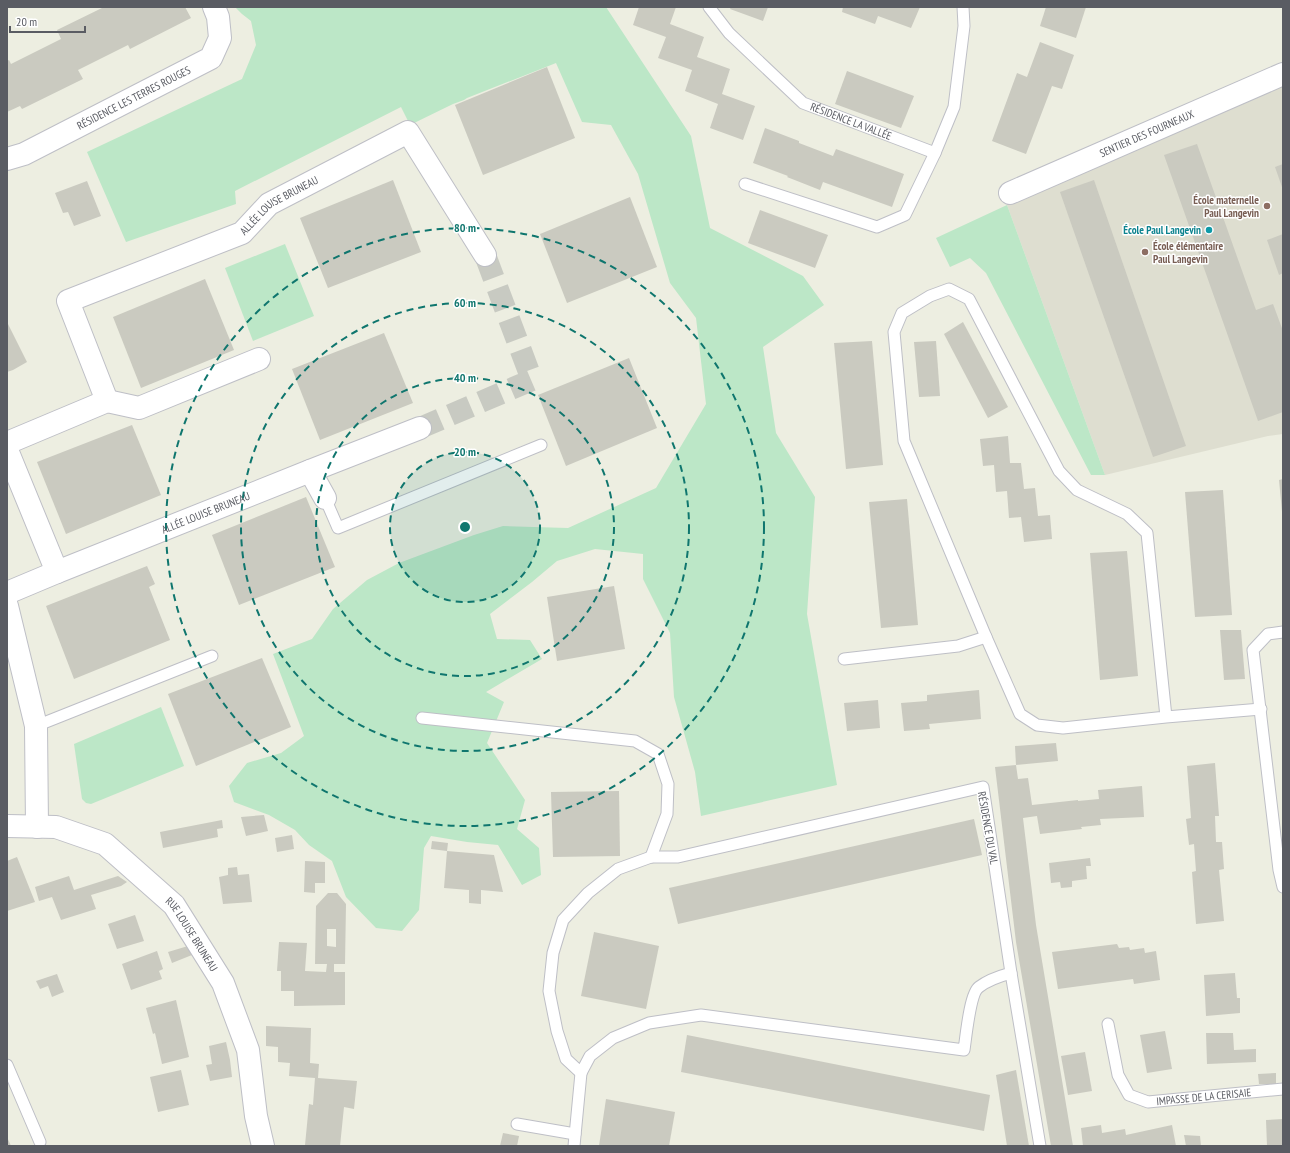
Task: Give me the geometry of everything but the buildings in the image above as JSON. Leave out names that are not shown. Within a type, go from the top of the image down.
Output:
[{"type":"street","name":"RÉSIDENCE LES TERRES ROUGES","points":[[7,159],[24,154],[211,58],[220,38],[218,17],[214,7]]},
{"type":"street","name":"SENTIER DES FOURNEAUX","points":[[1010,193],[1283,74]]},
{"type":"street","name":"ALLÉE LOUISE BRUNEAU","points":[[107,401],[68,301],[242,233],[269,204],[408,132],[485,255]]},
{"type":"street","points":[[7,443],[107,401],[139,408],[259,359]]},
{"type":"street","name":"ALLÉE LOUISE BRUNEAU","points":[[7,593],[420,428]]},
{"type":"street","points":[[7,450],[57,572]]},
{"type":"street","points":[[310,471],[325,498]]},
{"type":"street","points":[[7,606],[36,726],[37,827]]},
{"type":"street","name":"RUE LOUISE BRUNEAU","points":[[7,826],[56,827],[105,844],[174,905],[223,983],[248,1050],[256,1116],[263,1146]]},
{"type":"lane","name":"RÉSIDENCE LA VALLÉE","points":[[709,7],[729,33],[803,103],[934,153]]},
{"type":"lane","points":[[745,184],[877,227],[905,215],[954,107],[964,26],[963,7]]},
{"type":"lane","points":[[1166,717],[1147,533],[1127,514],[1076,490],[1059,471],[969,299],[949,289],[930,296],[902,312],[894,332],[904,440],[986,637],[1020,714],[1037,725],[1063,728],[1261,708]]},
{"type":"lane","points":[[325,498],[338,528],[541,445]]},
{"type":"lane","points":[[1283,632],[1268,634],[1253,650],[1279,870],[1283,887]]},
{"type":"lane","points":[[844,659],[958,646],[986,637]]},
{"type":"lane","points":[[36,726],[212,656]]},
{"type":"lane","points":[[422,718],[635,741],[658,754],[668,784],[667,814],[651,857]]},
{"type":"lane","name":"RÉSIDENCE DU VAL","points":[[581,1073],[566,1058],[557,1031],[549,991],[553,953],[563,920],[588,893],[618,869],[651,857],[678,857],[983,787],[1011,973]]},
{"type":"lane","points":[[574,1146],[581,1073],[590,1056],[613,1038],[649,1023],[701,1015],[964,1050],[972,1000],[978,987],[995,978],[1011,973],[1040,1146]]},
{"type":"lane","name":"IMPASSE DE LA CERISAIE","points":[[1108,1024],[1118,1075],[1129,1095],[1148,1102],[1283,1089]]},
{"type":"lane","points":[[7,1065],[40,1142]]},
{"type":"lane","points":[[517,1124],[575,1134]]},
{"type":"shaded area","name":"École élémentaire Paul Langevin","points":[[1283,85],[1283,434],[1268,436],[1105,475],[1007,205]]},
{"type":"green space","points":[[235,7],[606,7],[691,136],[710,228],[803,276],[824,305],[763,347],[776,433],[815,497],[807,614],[837,785],[701,816],[695,772],[674,697],[670,633],[643,579],[643,554],[595,549],[557,561],[490,614],[497,639],[530,640],[542,659],[486,692],[504,702],[487,743],[525,800],[517,829],[539,848],[541,875],[522,885],[498,845],[431,836],[424,848],[419,910],[402,931],[376,928],[346,897],[332,861],[309,845],[295,830],[269,815],[234,802],[229,786],[247,763],[281,753],[304,736],[273,654],[312,639],[333,609],[367,580],[399,563],[474,535],[503,526],[568,528],[656,488],[706,404],[696,318],[670,283],[638,174],[611,125],[582,122],[556,63],[467,98],[410,125],[401,107],[235,191],[236,204],[126,242],[87,152],[242,79],[256,45],[251,21]]},
{"type":"green space","points":[[1007,205],[1105,475],[1091,475],[986,273],[970,258],[950,267],[936,238]]},
{"type":"green space","points":[[285,244],[314,316],[253,341],[225,268]]},
{"type":"green space","points":[[161,707],[184,766],[91,804],[86,803],[82,799],[74,744]]},
{"type":"tunnel","points":[[420,428],[532,380],[485,255]]},
{"type":"place","name":"École maternelle Paul Langevin","points":[[1267,206]]},
{"type":"place","name":"École Paul Langevin","points":[[1209,230]]},
{"type":"place","name":"École élémentaire Paul Langevin","points":[[1145,252]]}]
